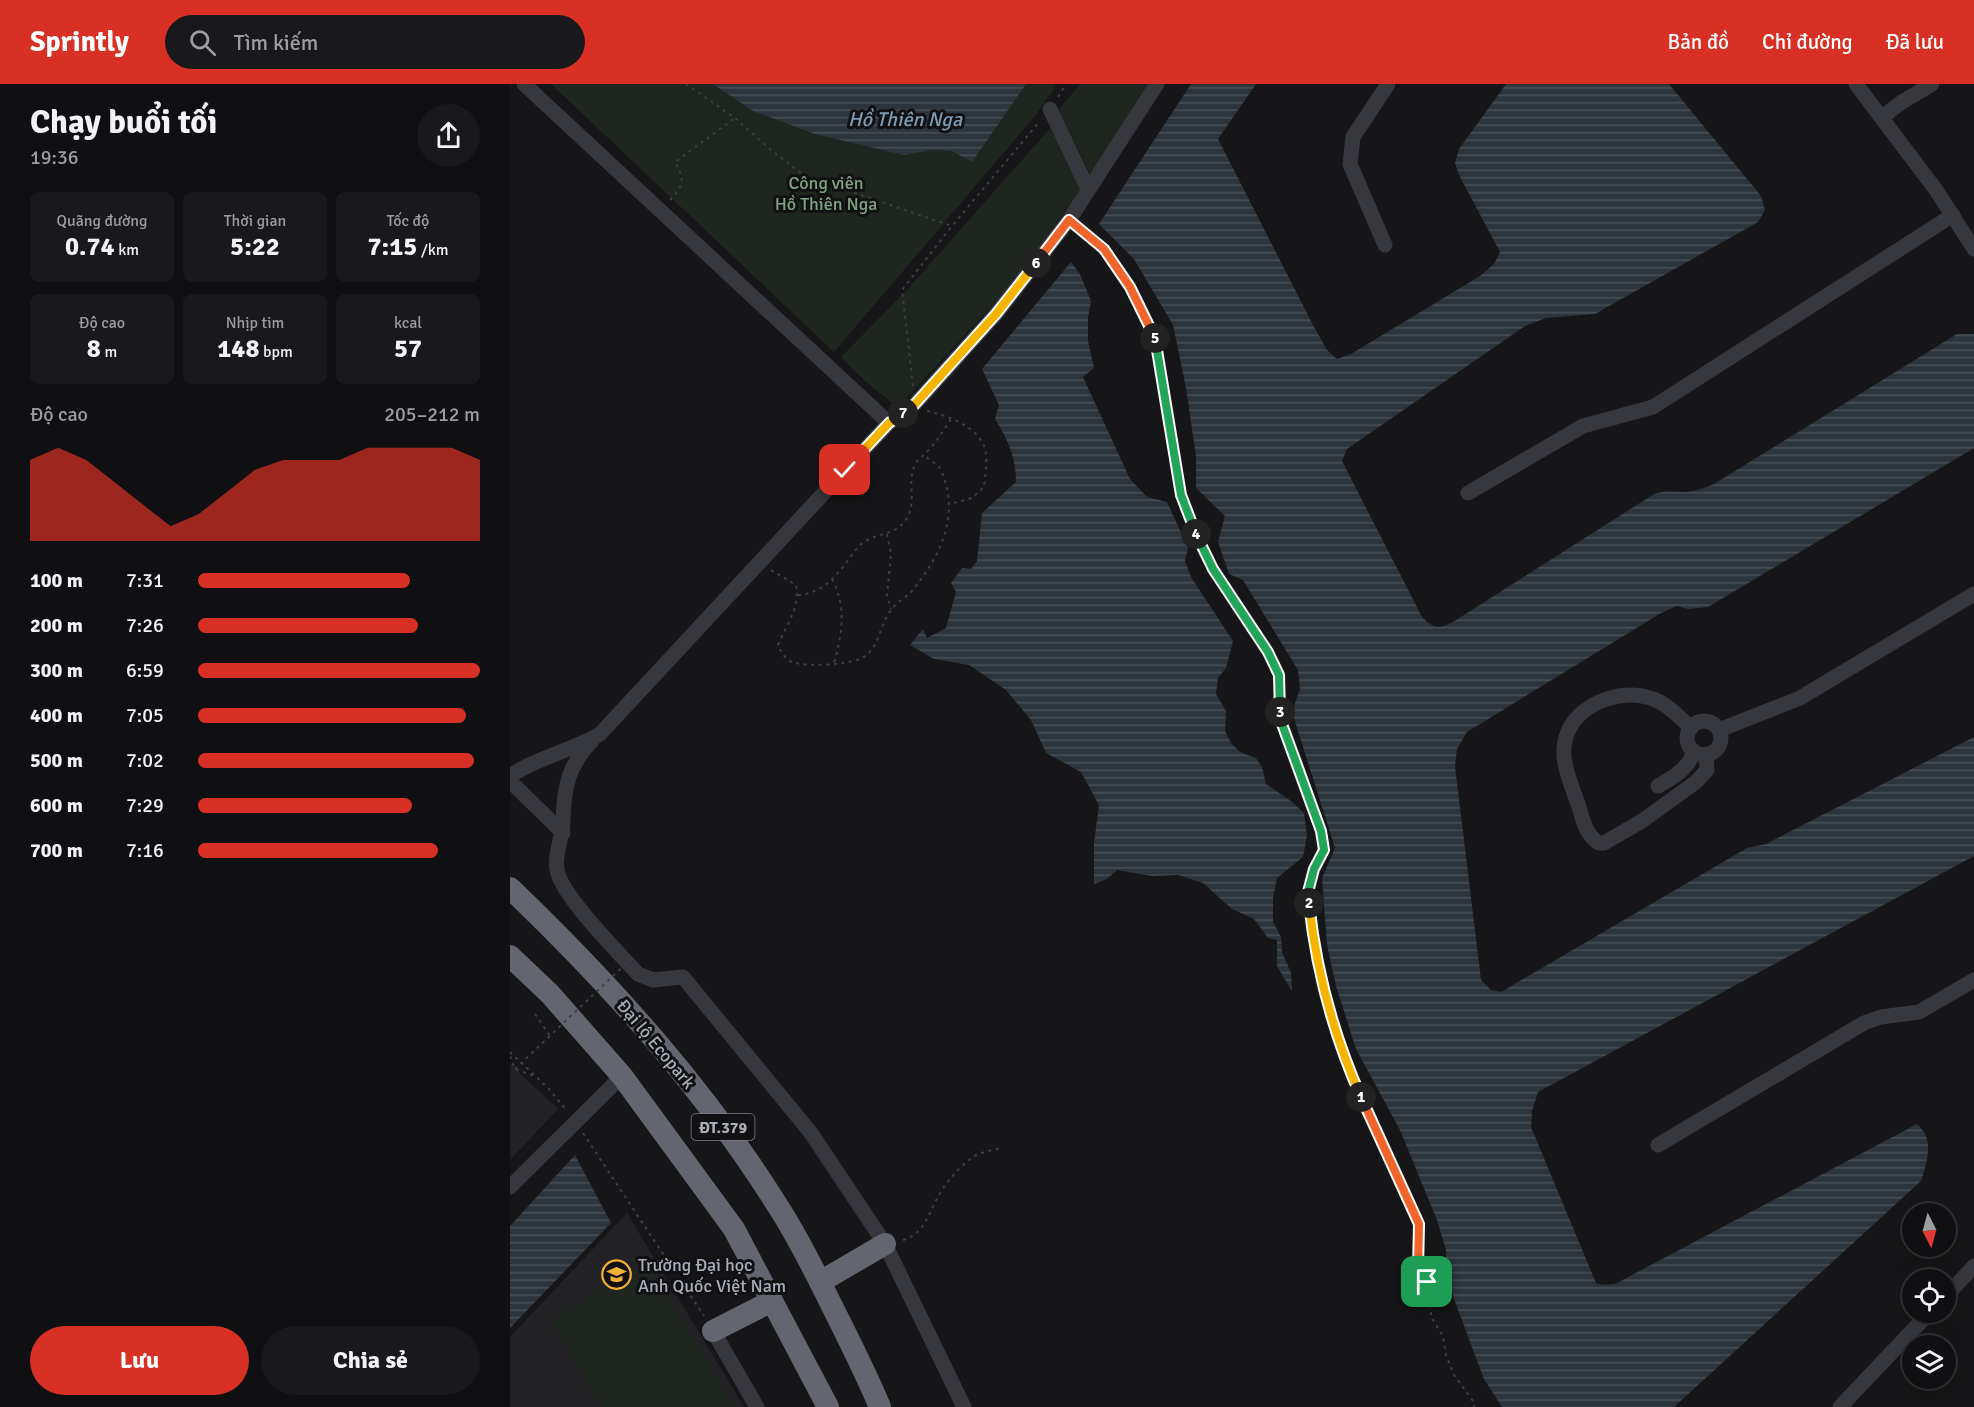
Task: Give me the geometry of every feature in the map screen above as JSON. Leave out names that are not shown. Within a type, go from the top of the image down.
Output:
[{"type":"highway","name":"Đại lộ Ecopark","points":[[510,888],[571,947],[662,1047],[740,1148],[780,1209],[820,1282],[880,1407]]},
{"type":"highway","name":"ĐT.379","points":[[510,957],[550,994],[622,1076],[734,1229],[828,1407]]},
{"type":"highway","points":[[820,1282],[885,1244]]},
{"type":"highway","points":[[713,1331],[772,1300]]},
{"type":"street","points":[[524,84],[889,423]]},
{"type":"street","points":[[964,1407],[885,1244],[811,1133],[683,976],[667,980],[653,980],[638,974],[564,889],[557,870],[557,856],[563,833],[564,792],[571,769],[583,750],[889,423],[915,404],[996,314],[1069,220],[1158,84]]},
{"type":"street","points":[[1385,245],[1350,164],[1353,137],[1388,84]]},
{"type":"street","points":[[1856,84],[1953,215],[1974,249]]},
{"type":"street","points":[[1882,117],[1932,84]]},
{"type":"street","points":[[1050,109],[1088,189]]},
{"type":"street","points":[[1468,493],[1582,426],[1653,407],[1953,215]]},
{"type":"street","points":[[1719,730],[1809,693],[1974,594]]},
{"type":"street","points":[[1658,786],[1685,768],[1700,753],[1711,753],[1719,745],[1721,739],[1719,730],[1714,724],[1699,722],[1688,732],[1688,742],[1700,753],[1707,770],[1703,776],[1642,821],[1604,843],[1599,843],[1590,836],[1569,781],[1564,756],[1566,736],[1588,708],[1608,698],[1629,694],[1650,698],[1669,707],[1690,728]]},
{"type":"street","points":[[510,776],[535,761],[585,743],[600,734]]},
{"type":"street","points":[[510,781],[563,833]]},
{"type":"street","points":[[1658,1145],[1864,1023],[1881,1017],[1919,1012],[1974,980]]},
{"type":"street","points":[[510,1187],[622,1076]]},
{"type":"street","points":[[1956,1285],[1974,1266]]},
{"type":"street","points":[[1840,1407],[1920,1323]]},
{"type":"street","points":[[713,1331],[757,1407]]},
{"type":"path","points":[[686,84],[735,118],[771,151],[805,177],[952,226]]},
{"type":"path","points":[[950,504],[972,498],[984,488],[986,471],[984,448],[976,434],[951,419],[923,410],[915,404],[902,290],[952,226],[1050,109],[1066,84]]},
{"type":"path","points":[[661,211],[680,189],[682,176],[675,162],[735,118]]},
{"type":"path","points":[[1069,220],[1104,249],[1130,287],[1155,335],[1181,495],[1213,569],[1268,652],[1279,675],[1282,724],[1321,831],[1324,850],[1314,869],[1308,892],[1311,923],[1328,1006],[1357,1086],[1419,1224],[1418,1270],[1431,1291],[1431,1317],[1443,1336],[1446,1355],[1454,1375],[1473,1401],[1474,1407]]},
{"type":"path","points":[[798,595],[808,594],[822,588],[865,541],[887,534],[904,523],[913,507],[912,479],[916,464],[951,419]]},
{"type":"path","points":[[758,563],[796,585],[798,595],[796,608],[778,645],[790,661],[810,665],[860,659],[872,650],[891,609],[910,593],[945,537],[950,504],[940,468],[924,456]]},
{"type":"path","points":[[887,534],[891,553],[887,596],[891,609]]},
{"type":"path","points":[[832,579],[838,593],[842,613],[842,634],[834,663]]},
{"type":"path","points":[[515,1069],[634,956]]},
{"type":"path","points":[[535,1014],[550,1036]]},
{"type":"path","points":[[510,1054],[515,1069]]},
{"type":"path","points":[[510,1054],[536,1077],[576,1122],[713,1331]]},
{"type":"path","points":[[515,1069],[536,1077]]},
{"type":"path","points":[[885,1244],[910,1238],[923,1227],[940,1194],[952,1177],[975,1155],[1000,1148]]},
{"type":"shaded area","points":[[510,1064],[558,1109],[510,1160]]},
{"type":"shaded area","name":"Trường Đại học Anh Quốc Việt Nam","points":[[627,1213],[744,1407],[510,1407],[510,1337]]},
{"type":"green space","name":"Công viên Hồ Thiên Nga","points":[[551,84],[1057,84],[1036,115],[834,352]]},
{"type":"green space","points":[[1080,84],[1151,84],[1090,174],[1059,110]]},
{"type":"green space","points":[[1053,125],[1081,190],[1003,294],[904,401],[891,402],[866,382],[841,357],[906,291]]},
{"type":"green space","points":[[646,1262],[736,1407],[603,1407],[550,1321]]},
{"type":"water","name":"Hồ Thiên Nga","points":[[713,84],[1026,84],[972,162],[952,151],[933,150],[904,155],[815,134],[753,111]]},
{"type":"water","points":[[1191,84],[1256,84],[1218,139],[1313,325],[1327,350],[1337,359],[1351,354],[1480,276],[1494,264],[1500,252],[1459,175],[1455,163],[1459,149],[1506,84],[1669,84],[1761,196],[1765,210],[1758,222],[1595,314],[1546,318],[1525,326],[1347,449],[1342,461],[1422,617],[1433,626],[1440,627],[1453,622],[1654,494],[1699,490],[1714,484],[1957,334],[1974,334],[1974,448],[1708,607],[1688,609],[1677,606],[1661,613],[1467,732],[1457,749],[1455,766],[1481,980],[1491,990],[1501,992],[1747,848],[1766,844],[1974,737],[1974,856],[1538,1092],[1532,1111],[1531,1127],[1596,1283],[1602,1285],[1615,1284],[1917,1124],[1923,1130],[1928,1151],[1921,1181],[1674,1407],[1502,1407],[1484,1379],[1454,1299],[1446,1271],[1446,1250],[1437,1220],[1400,1130],[1356,1049],[1336,986],[1327,945],[1322,878],[1335,848],[1292,712],[1300,689],[1298,670],[1243,580],[1229,574],[1218,542],[1225,516],[1196,488],[1196,456],[1186,388],[1173,325],[1134,259],[1099,224]]},
{"type":"water","points":[[1071,262],[1080,274],[1091,301],[1088,341],[1094,368],[1083,377],[1130,479],[1147,497],[1167,502],[1188,548],[1185,561],[1191,577],[1233,641],[1226,668],[1218,678],[1216,694],[1226,711],[1225,731],[1231,743],[1240,752],[1256,758],[1262,767],[1266,784],[1304,813],[1307,835],[1303,857],[1277,878],[1273,898],[1273,922],[1281,937],[1282,952],[1291,973],[1292,991],[1277,966],[1277,940],[1268,938],[1254,919],[1232,909],[1203,883],[1178,875],[1152,876],[1117,870],[1107,879],[1094,884],[1094,843],[1099,805],[1081,772],[1046,753],[1031,720],[1006,690],[969,665],[934,659],[910,645],[923,629],[927,638],[946,628],[956,592],[951,583],[962,568],[971,569],[977,561],[982,513],[1016,482],[1015,465],[1010,449],[995,419],[999,405],[982,369]]},
{"type":"water","points":[[575,1155],[611,1223],[510,1328],[510,1226]]},
{"type":"place","name":"Trường Đại học Anh Quốc Việt Nam","points":[[617,1275]]},
{"type":"route","points":[[845,470],[889,423],[915,404],[996,314],[1069,220],[1104,249],[1130,287],[1155,335],[1181,495],[1194,528],[1213,569],[1268,652],[1279,675],[1282,724],[1321,831],[1324,850],[1314,869],[1308,892],[1311,923],[1328,1006],[1357,1086],[1419,1224],[1418,1270],[1427,1282]]}]
